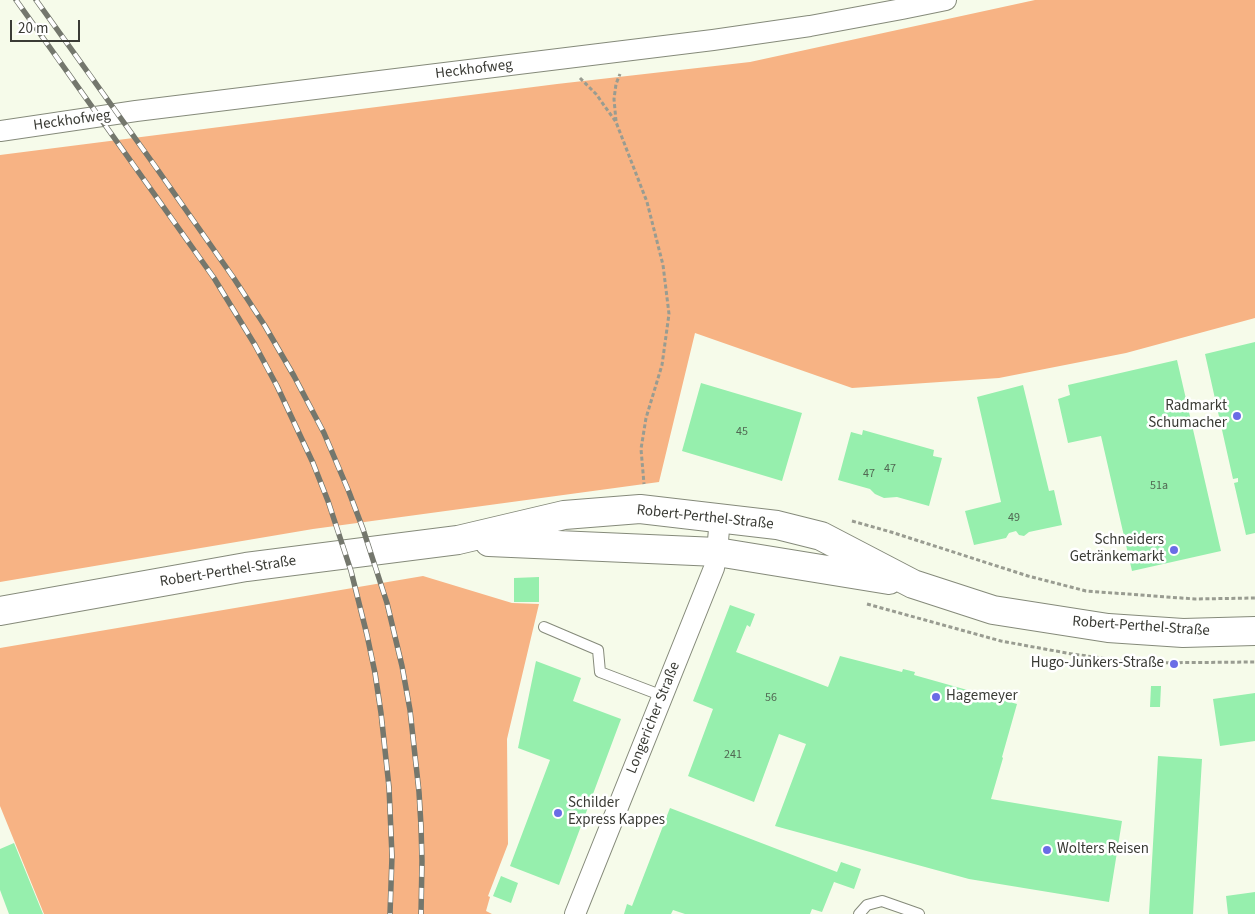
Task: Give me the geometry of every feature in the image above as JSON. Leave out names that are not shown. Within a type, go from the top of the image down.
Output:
[{"type":"street","name":"Heckhofweg","points":[[0,131],[136,111],[713,40],[810,26],[946,0]]},
{"type":"street","name":"Robert-Perthel-Straße","points":[[0,611],[246,567],[458,540],[564,515],[640,509],[777,525],[821,536],[913,584]]},
{"type":"street","name":"Longericher Straße","points":[[575,914],[714,568],[720,518]]},
{"type":"street","name":"Robert-Perthel-Straße","points":[[458,540],[717,552],[913,584],[993,610],[1098,627],[1183,633],[1255,631]]},
{"type":"lane","points":[[544,627],[598,650],[600,672],[663,696]]},
{"type":"lane","points":[[859,914],[868,905],[882,901],[919,914]]},
{"type":"path","points":[[616,122],[614,99],[616,84],[630,50]]},
{"type":"path","points":[[562,59],[596,94],[616,122],[647,202],[663,265],[668,314],[662,365],[646,418],[641,449],[644,491]]},
{"type":"path","points":[[848,520],[1028,576],[1086,590],[1195,599],[1255,598]]},
{"type":"shaded area","points":[[1035,0],[1255,0],[1255,318],[1126,353],[999,378],[852,388],[695,333],[659,482],[313,529],[0,582],[0,155],[557,84],[750,62]]},
{"type":"shaded area","points":[[423,576],[512,603],[539,604],[507,739],[508,844],[488,896],[490,897],[486,911],[492,914],[44,914],[0,806],[0,648]]},
{"type":"building","name":"Radmarkt Schumacher","points":[[1255,342],[1255,533],[1246,535],[1234,483],[1238,482],[1238,478],[1233,479],[1205,354]]},
{"type":"building","points":[[1177,360],[1221,551],[1132,571],[1101,436],[1068,443],[1058,399],[1070,395],[1068,385]]},
{"type":"building","points":[[701,383],[802,413],[782,481],[682,451]]},
{"type":"building","points":[[1023,385],[1049,491],[1054,490],[1062,525],[1029,532],[1024,536],[1019,535],[1016,531],[1009,533],[1006,538],[974,545],[965,511],[1001,502],[977,397]]},
{"type":"building","points":[[863,430],[934,450],[933,456],[942,458],[929,506],[897,497],[884,498],[875,494],[870,489],[838,480],[851,432],[862,435]]},
{"type":"building","points":[[539,577],[539,602],[514,602],[514,578]]},
{"type":"building","points":[[730,605],[755,614],[750,627],[747,625],[736,652],[828,687],[840,656],[902,672],[903,669],[915,672],[914,675],[1017,704],[991,799],[1122,821],[1109,902],[969,879],[775,826],[806,744],[779,734],[754,802],[688,776],[713,709],[693,701]]},
{"type":"building","name":"Schilder Express Kappes","points":[[536,661],[581,678],[573,701],[621,719],[559,885],[510,866],[550,760],[518,748]]},
{"type":"building","points":[[1151,686],[1161,686],[1160,707],[1150,707]]},
{"type":"building","points":[[1255,693],[1255,741],[1220,746],[1213,699]]},
{"type":"building","points":[[1158,756],[1202,759],[1193,914],[1149,914]]},
{"type":"building","points":[[670,808],[837,872],[841,862],[861,869],[854,889],[834,882],[822,912],[812,909],[810,914],[685,914],[673,910],[671,914],[624,914],[627,904],[632,906]]},
{"type":"building","points":[[14,843],[43,914],[9,914],[0,890],[0,849]]},
{"type":"building","points":[[501,876],[518,883],[511,903],[493,896]]},
{"type":"building","points":[[1255,892],[1255,914],[1228,914],[1226,896]]},
{"type":"railway","points":[[16,0],[214,278],[255,345],[277,386],[313,463],[328,501],[351,571],[375,673],[389,787],[392,856],[390,914]]},
{"type":"railway","points":[[36,0],[233,277],[265,326],[324,433],[349,492],[387,603],[410,710],[421,826],[421,914]]},
{"type":"place","name":"Radmarkt Schumacher","points":[[1237,416]]},
{"type":"place","name":"Schneiders Getränkemarkt","points":[[1174,550]]},
{"type":"place","name":"Hugo-Junkers-Straße","points":[[1174,664]]},
{"type":"place","name":"Hagemeyer","points":[[936,697]]},
{"type":"place","name":"Schilder Express Kappes","points":[[558,813]]},
{"type":"place","name":"Wolters Reisen","points":[[1047,850]]}]
